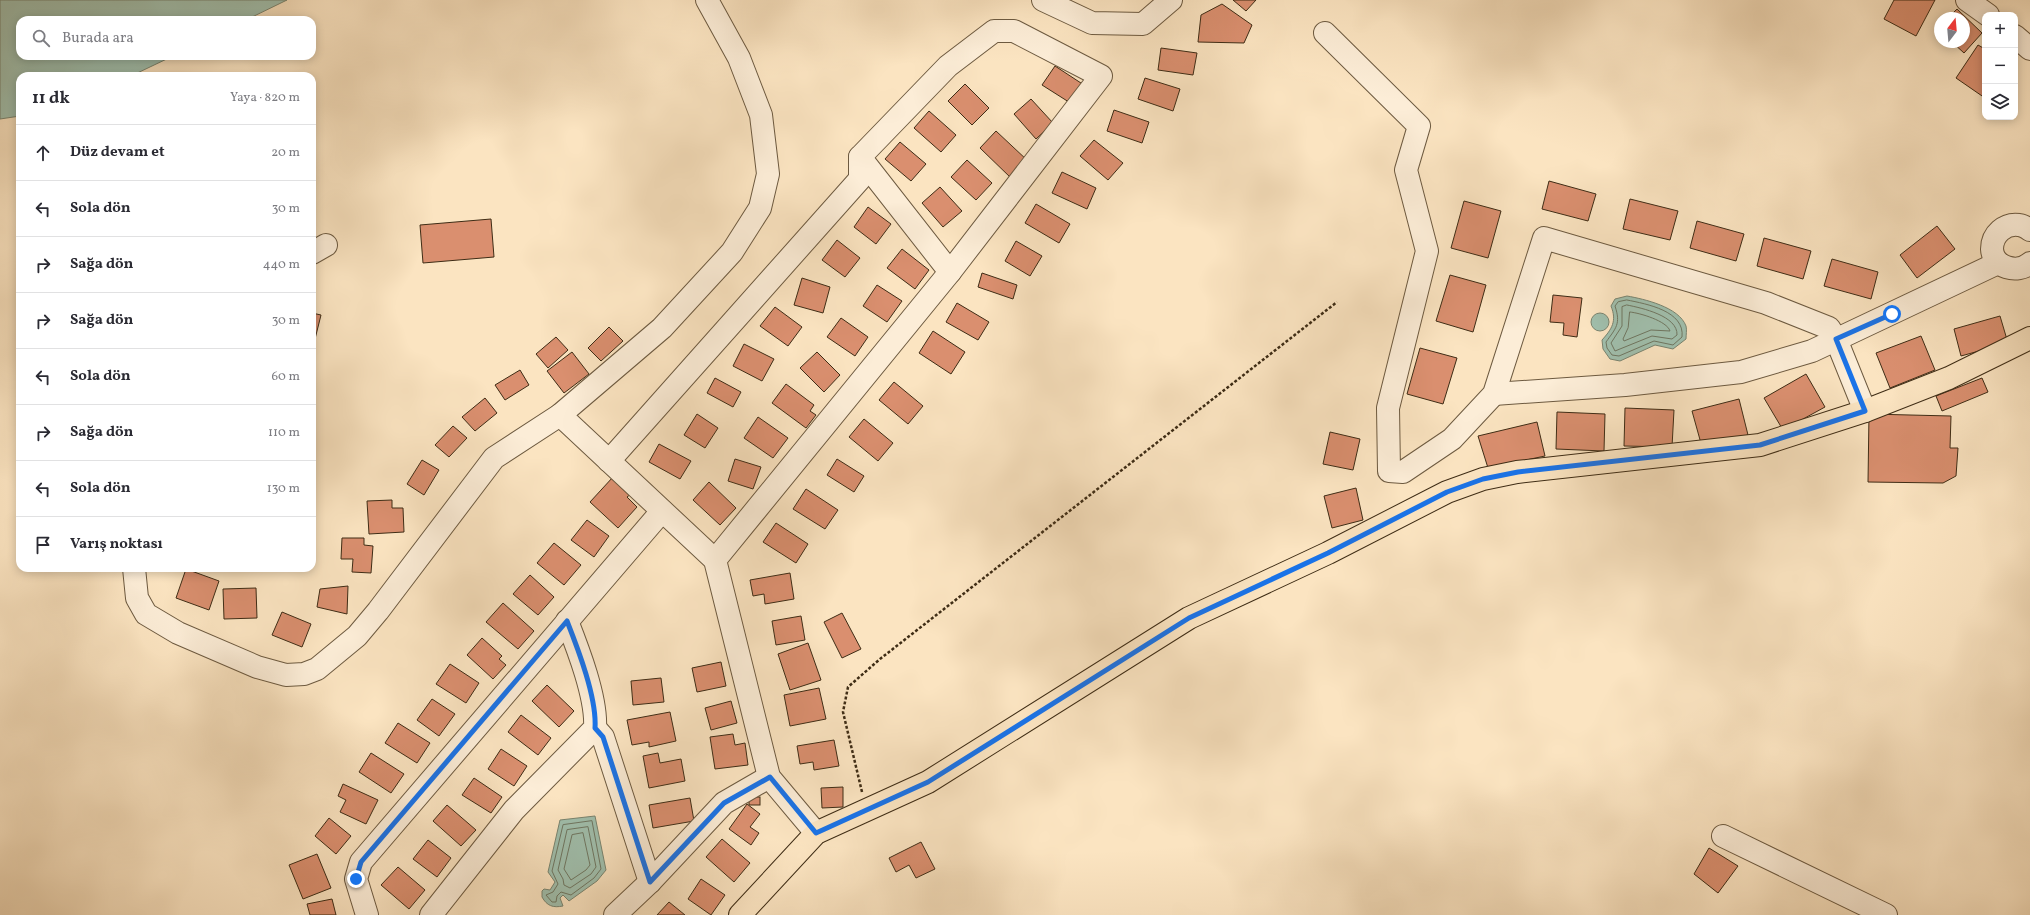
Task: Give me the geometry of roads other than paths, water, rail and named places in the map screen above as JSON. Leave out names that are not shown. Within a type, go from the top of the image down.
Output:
[{"type":"main road","points":[[740,915],[816,833],[928,782],[1189,618],[1328,553],[1447,492],[1483,479],[1518,472],[1760,445],[1865,411],[1949,378],[2030,338]]},
{"type":"street","points":[[134,572],[137,598],[146,614],[178,633],[257,667],[286,675],[304,674],[317,669],[356,636],[378,611],[494,458],[560,415],[662,328],[732,252],[760,208],[768,174],[761,115],[739,58],[707,0]]},
{"type":"street","points":[[1044,0],[1092,23],[1143,24],[1171,0]]},
{"type":"street","points":[[1967,0],[1984,12]]},
{"type":"street","points":[[610,461],[860,179],[860,157],[948,66],[994,31],[1014,31],[1101,76],[950,272],[715,560]]},
{"type":"street","points":[[1325,33],[1418,126],[1406,170],[1427,250],[1388,408],[1389,471],[1403,472],[1452,439],[1494,394],[1544,238],[1766,303],[1828,328],[1836,339],[1865,411]]},
{"type":"street","points":[[2018,39],[2030,49]]},
{"type":"street","points":[[860,157],[950,272]]},
{"type":"street","points":[[2030,230],[2020,225],[2006,226],[1995,236],[1992,250],[1998,263],[2011,270],[2025,268],[2030,263]]},
{"type":"street","points":[[1494,394],[1625,385],[1741,372],[1812,351],[1998,263]]},
{"type":"street","points":[[560,415],[715,560],[770,777],[816,833]]},
{"type":"street","points":[[367,915],[356,879],[361,862],[662,511]]},
{"type":"street","points":[[431,915],[514,810],[595,728],[596,716],[579,650],[567,621]]},
{"type":"street","points":[[595,728],[603,737],[650,882]]},
{"type":"street","points":[[616,915],[650,882],[724,803],[770,777]]},
{"type":"street","points":[[1723,836],[1886,915]]},
{"type":"water","points":[[0,0],[287,0],[254,16],[16,16],[16,60],[165,60],[139,72],[16,72],[16,117],[0,119]]},
{"type":"water","points":[[1627,296],[1660,305],[1676,314],[1682,319],[1686,326],[1686,339],[1673,349],[1655,345],[1620,361],[1610,359],[1603,349],[1602,340],[1611,328],[1614,316],[1611,306],[1615,299]]},
{"type":"water","points":[[1600,313],[1606,316],[1609,322],[1606,328],[1600,331],[1594,328],[1591,322],[1594,316]]},
{"type":"water","points":[[595,816],[606,870],[597,881],[569,901],[563,895],[560,898],[563,906],[551,906],[542,897],[542,891],[544,889],[550,890],[555,882],[548,872],[560,820]]}]
